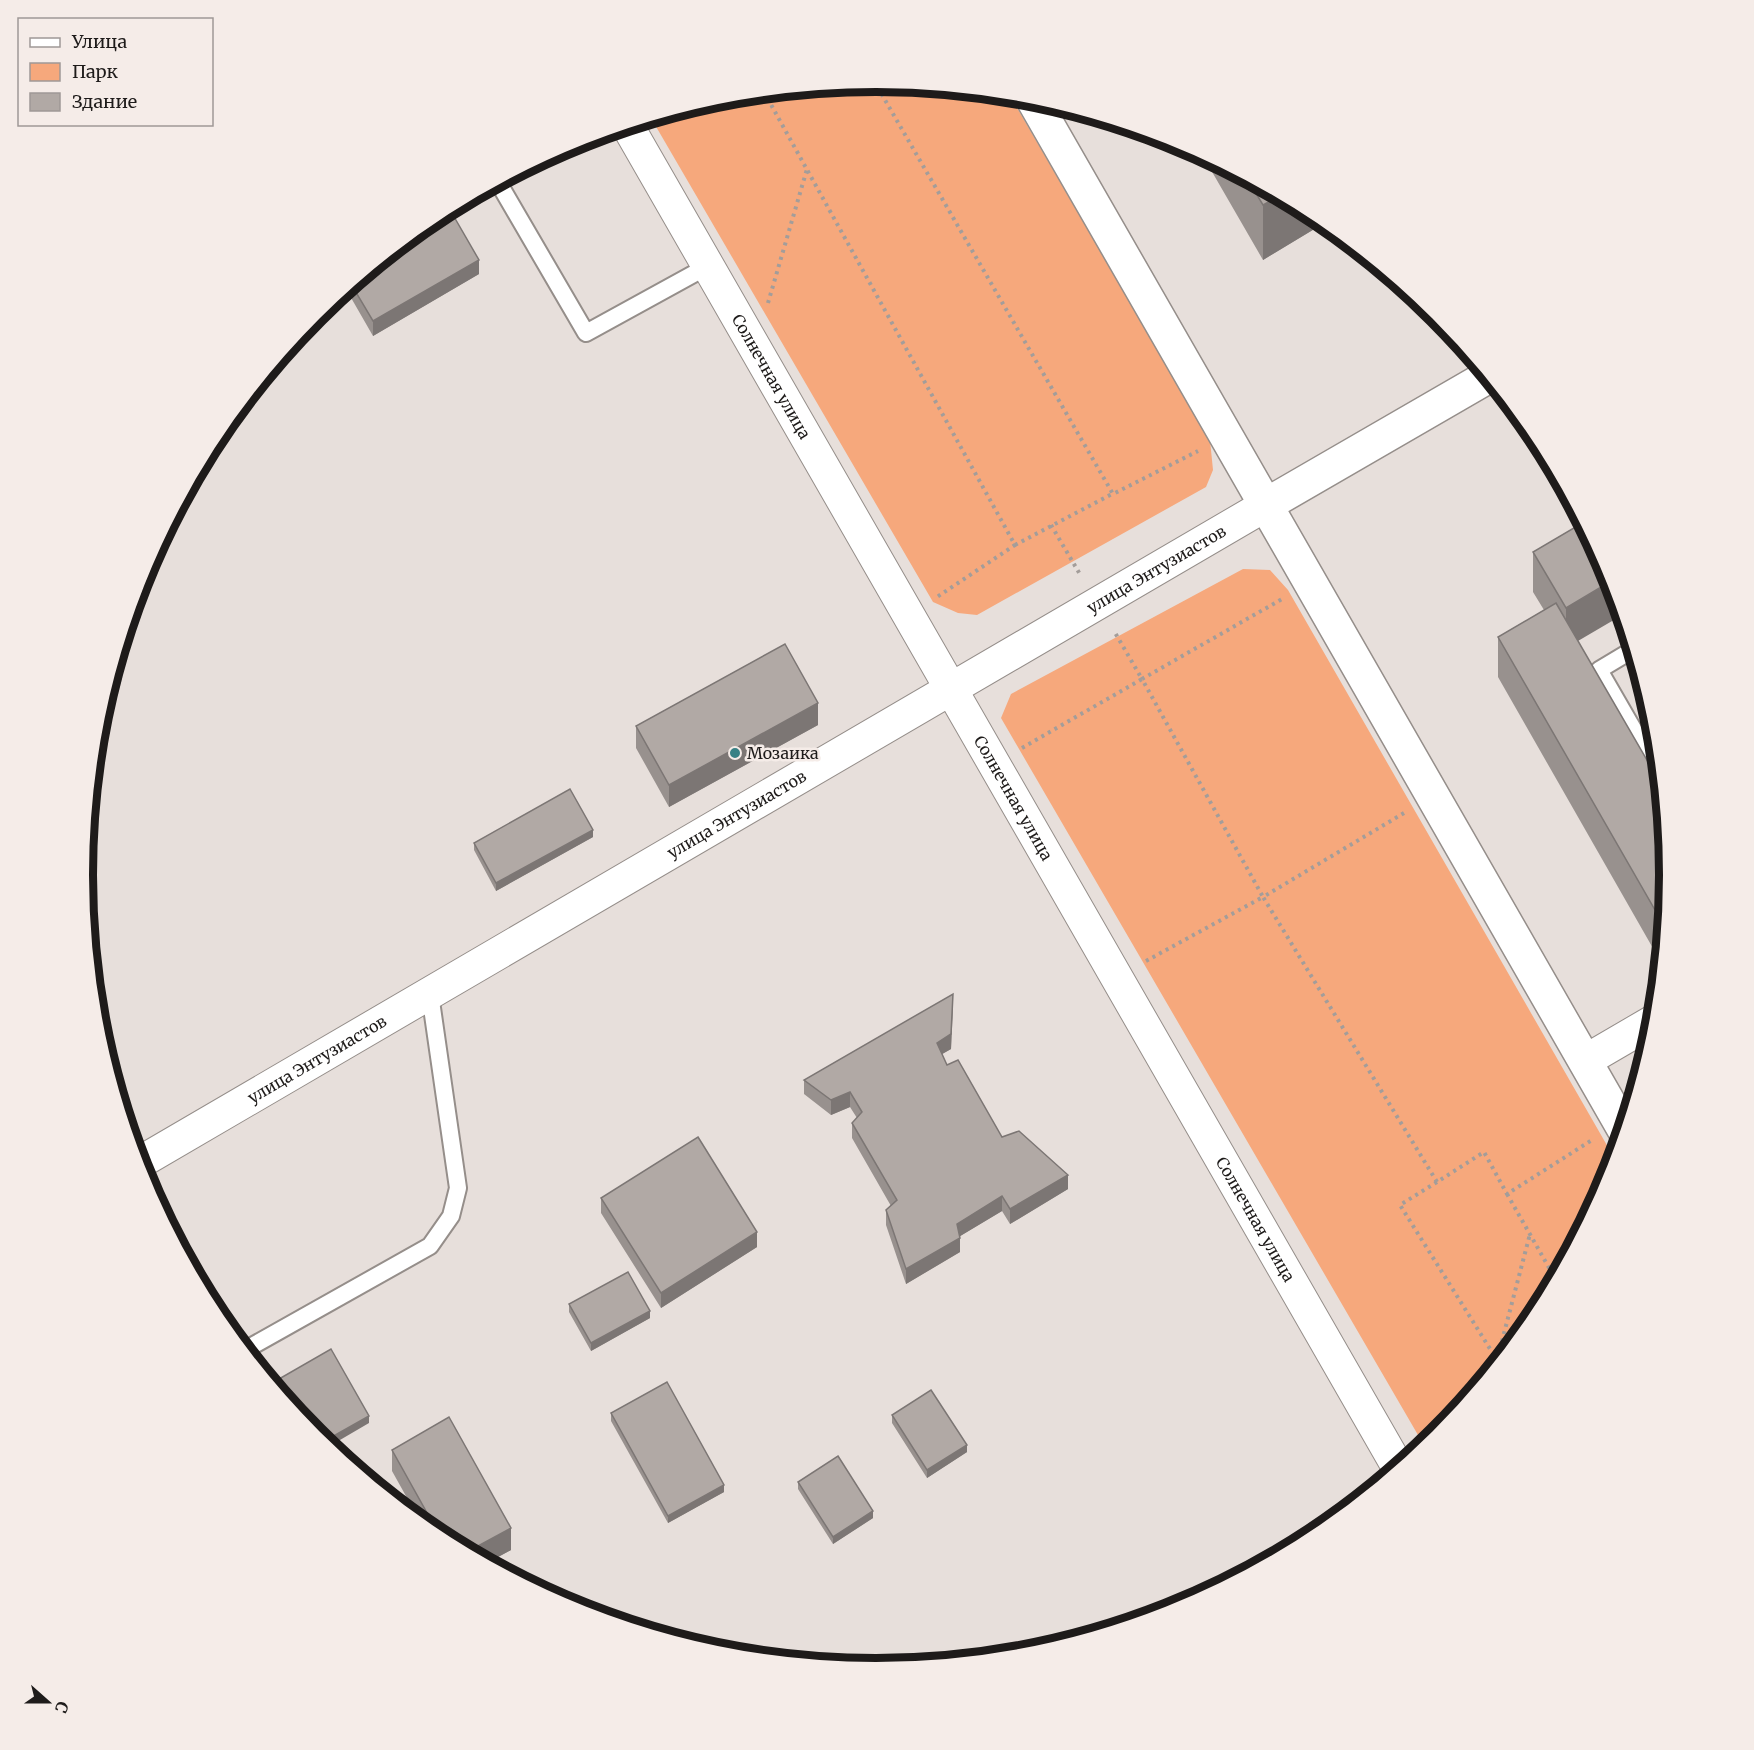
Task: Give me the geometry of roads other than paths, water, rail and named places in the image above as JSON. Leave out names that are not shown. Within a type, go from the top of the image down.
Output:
[{"type":"street","points":[[1038,109],[1620,1122]]},
{"type":"street","name":"Солнечная улица","points":[[631,131],[1395,1463]]},
{"type":"street","name":"улица Энтузиастов","points":[[147,1158],[1483,379]]},
{"type":"street","points":[[1585,1061],[1645,1026]]},
{"type":"lane","points":[[501,187],[586,333],[708,266]]},
{"type":"lane","points":[[1628,653],[1599,670],[1652,762]]},
{"type":"lane","points":[[251,1347],[430,1246],[451,1216],[458,1188],[430,994]]},
{"type":"place","name":"Мозаика","points":[[735,753]]}]
